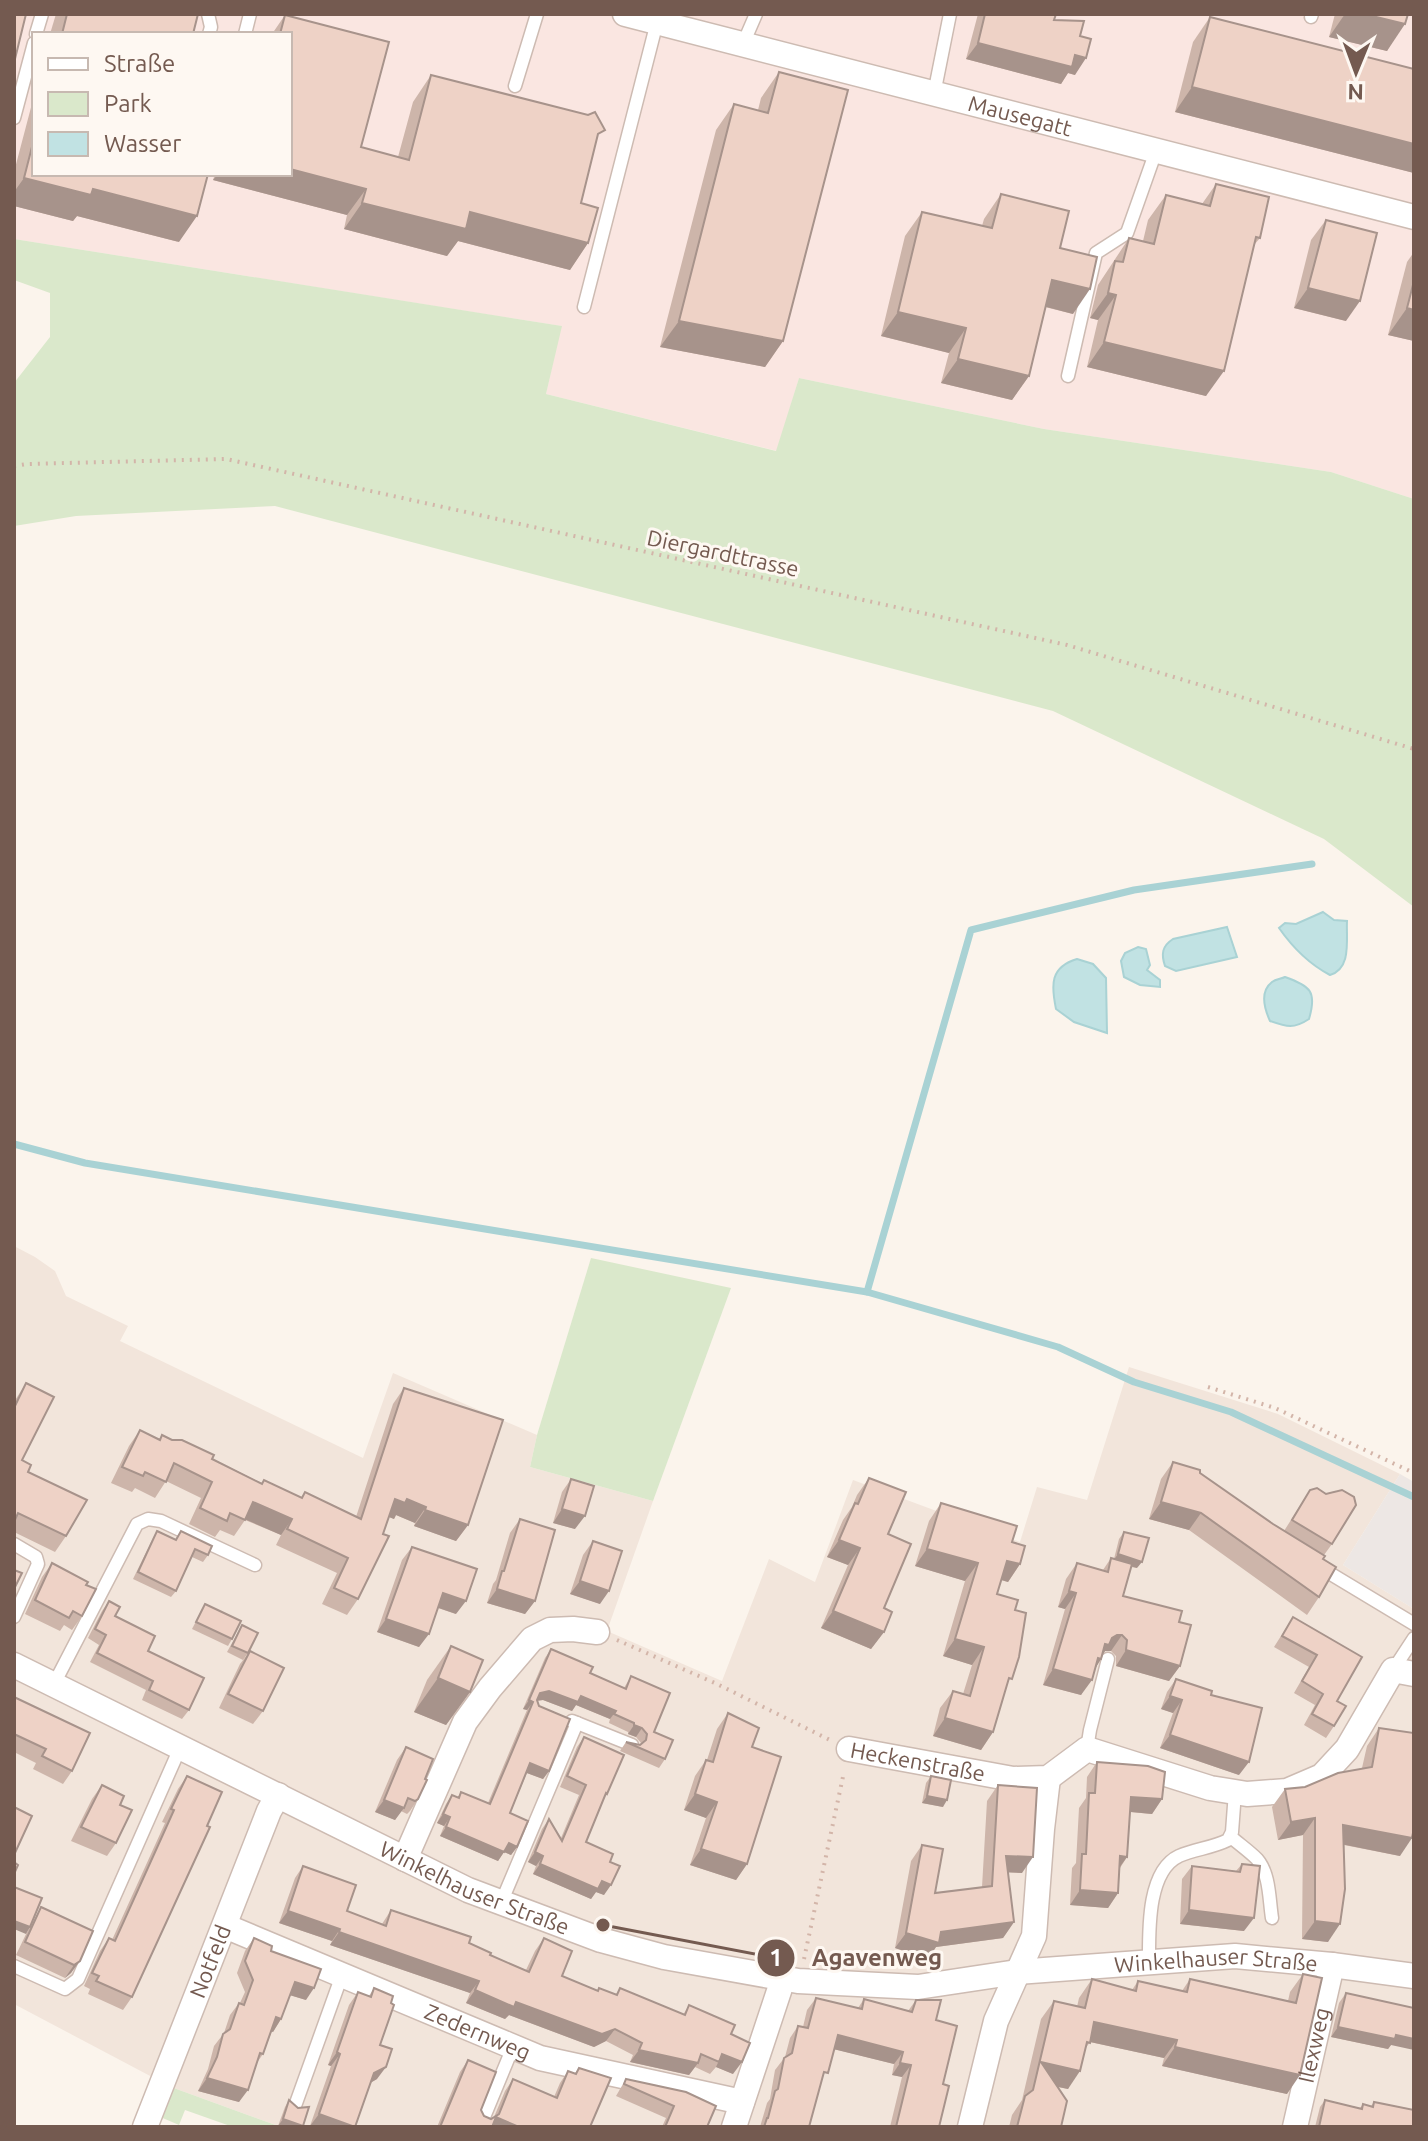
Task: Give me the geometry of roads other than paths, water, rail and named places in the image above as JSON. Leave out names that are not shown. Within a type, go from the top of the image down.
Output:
[{"type":"street","name":"Mausegatt","points":[[625,14],[1414,217]]},
{"type":"street","points":[[405,1859],[465,1722],[490,1688],[532,1639],[541,1634],[550,1630],[573,1629],[597,1632]]},
{"type":"street","name":"Winkelhauser Straße","points":[[14,1665],[468,1890],[601,1940],[664,1957],[787,1969],[873,1986],[918,1987],[1017,1972],[1235,1956],[1414,1976]]},
{"type":"street","points":[[970,2127],[996,2021],[1034,1936],[1048,1778],[1087,1749],[1210,1788],[1247,1794],[1287,1791],[1322,1776],[1347,1749],[1404,1672]]},
{"type":"street","name":"Heckenstraße","points":[[849,1749],[1013,1779],[1048,1778]]},
{"type":"street","name":"Notfeld","points":[[145,2127],[269,1811],[278,1795]]},
{"type":"street","name":"Zedernweg","points":[[225,1926],[540,2058],[742,2102]]},
{"type":"street","name":"Ilexweg","points":[[1295,2127],[1332,1965]]},
{"type":"street","points":[[734,2127],[787,1969]]},
{"type":"lane","points":[[515,86],[537,14]]},
{"type":"lane","points":[[743,44],[756,14]]},
{"type":"lane","points":[[934,94],[950,14]]},
{"type":"lane","points":[[584,307],[657,22]]},
{"type":"lane","points":[[14,118],[32,50]]},
{"type":"lane","points":[[1068,376],[1096,253],[1127,233],[1156,151]]},
{"type":"lane","points":[[54,1684],[137,1524],[148,1519],[161,1521],[255,1565]]},
{"type":"lane","points":[[14,1544],[36,1557],[38,1564],[14,1617]]},
{"type":"lane","points":[[1313,1563],[1414,1624]]},
{"type":"lane","points":[[1404,1672],[1414,1638]]},
{"type":"lane","points":[[1087,1749],[1108,1659]]},
{"type":"lane","points":[[501,1903],[571,1720],[632,1745]]},
{"type":"lane","points":[[14,1966],[65,1989],[78,1979],[180,1748]]},
{"type":"lane","points":[[1149,1962],[1152,1910],[1163,1869],[1180,1856],[1223,1843],[1231,1837],[1235,1792]]},
{"type":"lane","points":[[1231,1837],[1262,1867],[1272,1918]]},
{"type":"lane","points":[[295,2106],[342,1975]]},
{"type":"lane","points":[[482,2122],[513,2047]]},
{"type":"water","points":[[1323,912],[1334,920],[1347,921],[1345,960],[1330,975],[1302,955],[1279,928],[1285,923],[1296,924]]},
{"type":"water","points":[[1227,927],[1237,957],[1176,971],[1165,966],[1163,951],[1173,939]]},
{"type":"water","points":[[1138,947],[1146,949],[1150,965],[1147,970],[1160,980],[1160,987],[1140,985],[1124,977],[1121,961],[1125,953]]},
{"type":"water","points":[[1077,959],[1093,964],[1106,978],[1107,1033],[1074,1022],[1056,1009],[1054,978],[1068,962]]},
{"type":"water","points":[[1285,977],[1306,987],[1312,996],[1309,1019],[1295,1026],[1270,1021],[1265,1006],[1264,996],[1268,986]]},
{"type":"waterway","points":[[867,1292],[971,930],[1134,890],[1312,864]]},
{"type":"waterway","points":[[14,1144],[85,1163],[867,1292],[1058,1347],[1134,1382],[1231,1412],[1414,1497]]},
{"type":"place","name":"Agavenweg","points":[[603,1925]]}]
